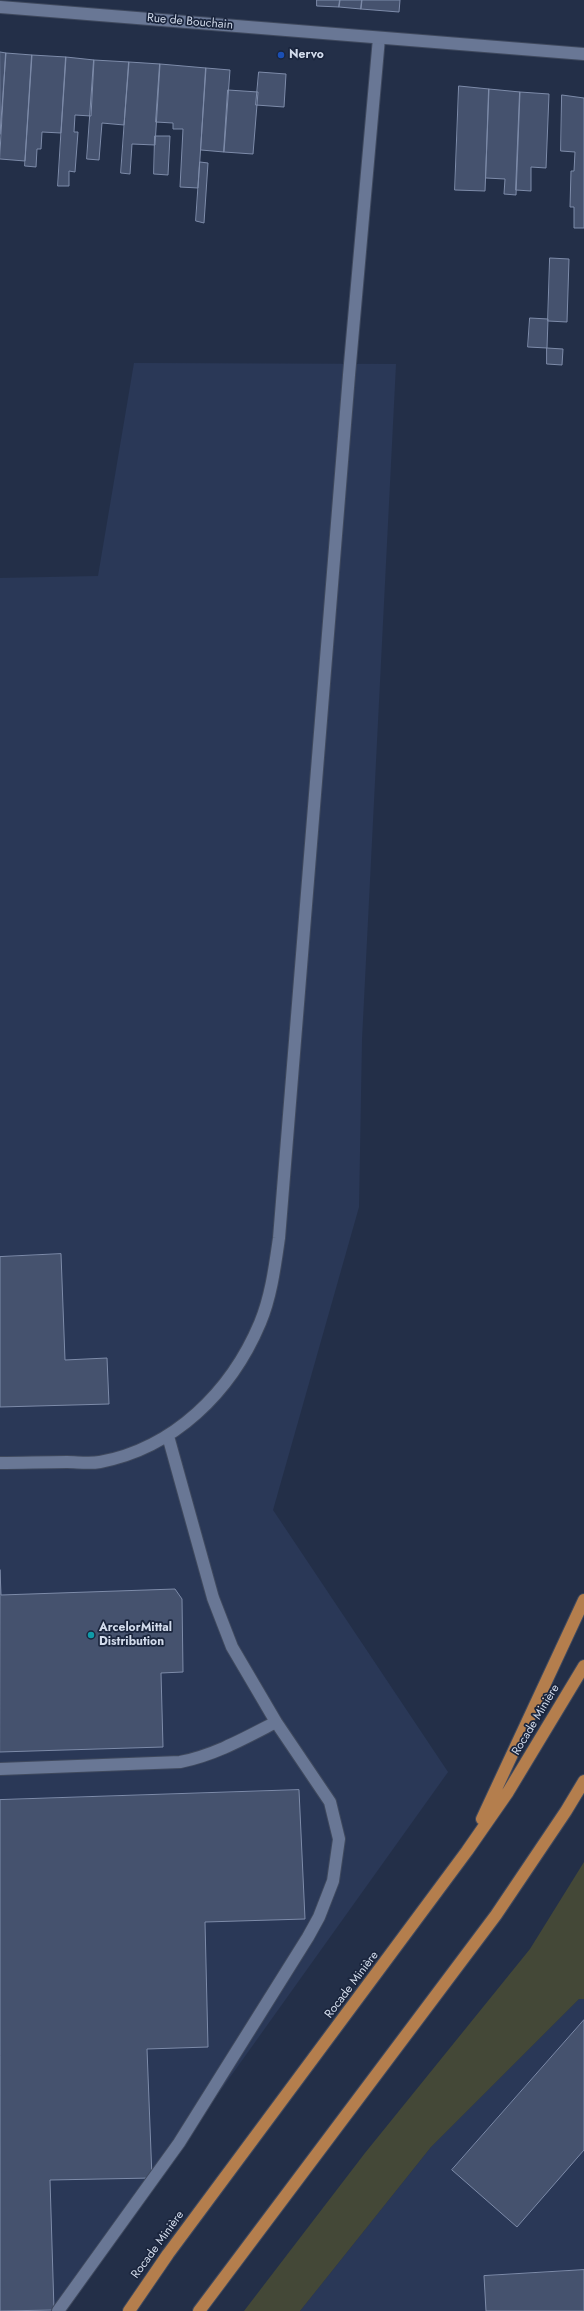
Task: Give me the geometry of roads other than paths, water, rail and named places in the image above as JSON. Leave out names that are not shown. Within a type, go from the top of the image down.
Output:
[{"type":"highway","points":[[467,1851],[584,1600]]},
{"type":"highway","name":"Rocade Minière","points":[[128,2311],[168,2254],[467,1851],[508,1792],[584,1666]]},
{"type":"highway","points":[[199,2311],[496,1915],[566,1811],[584,1781]]},
{"type":"street","name":"Rue de Bouchain","points":[[0,7],[584,54]]},
{"type":"street","points":[[0,1463],[98,1462],[145,1448],[168,1436],[191,1419],[215,1396],[234,1371],[261,1322],[276,1262],[349,375],[380,38]]},
{"type":"street","points":[[58,2311],[179,2143],[308,1937],[327,1898],[333,1881],[337,1858],[339,1839],[336,1821],[330,1802],[319,1783],[276,1722],[232,1647],[222,1624],[213,1598],[168,1436]]},
{"type":"street","points":[[0,1769],[180,1762],[204,1757],[227,1748],[276,1722]]},
{"type":"place","name":"Nervo","points":[[281,55]]},
{"type":"place","name":"ArcelorMittal Distribution","points":[[91,1635]]}]
